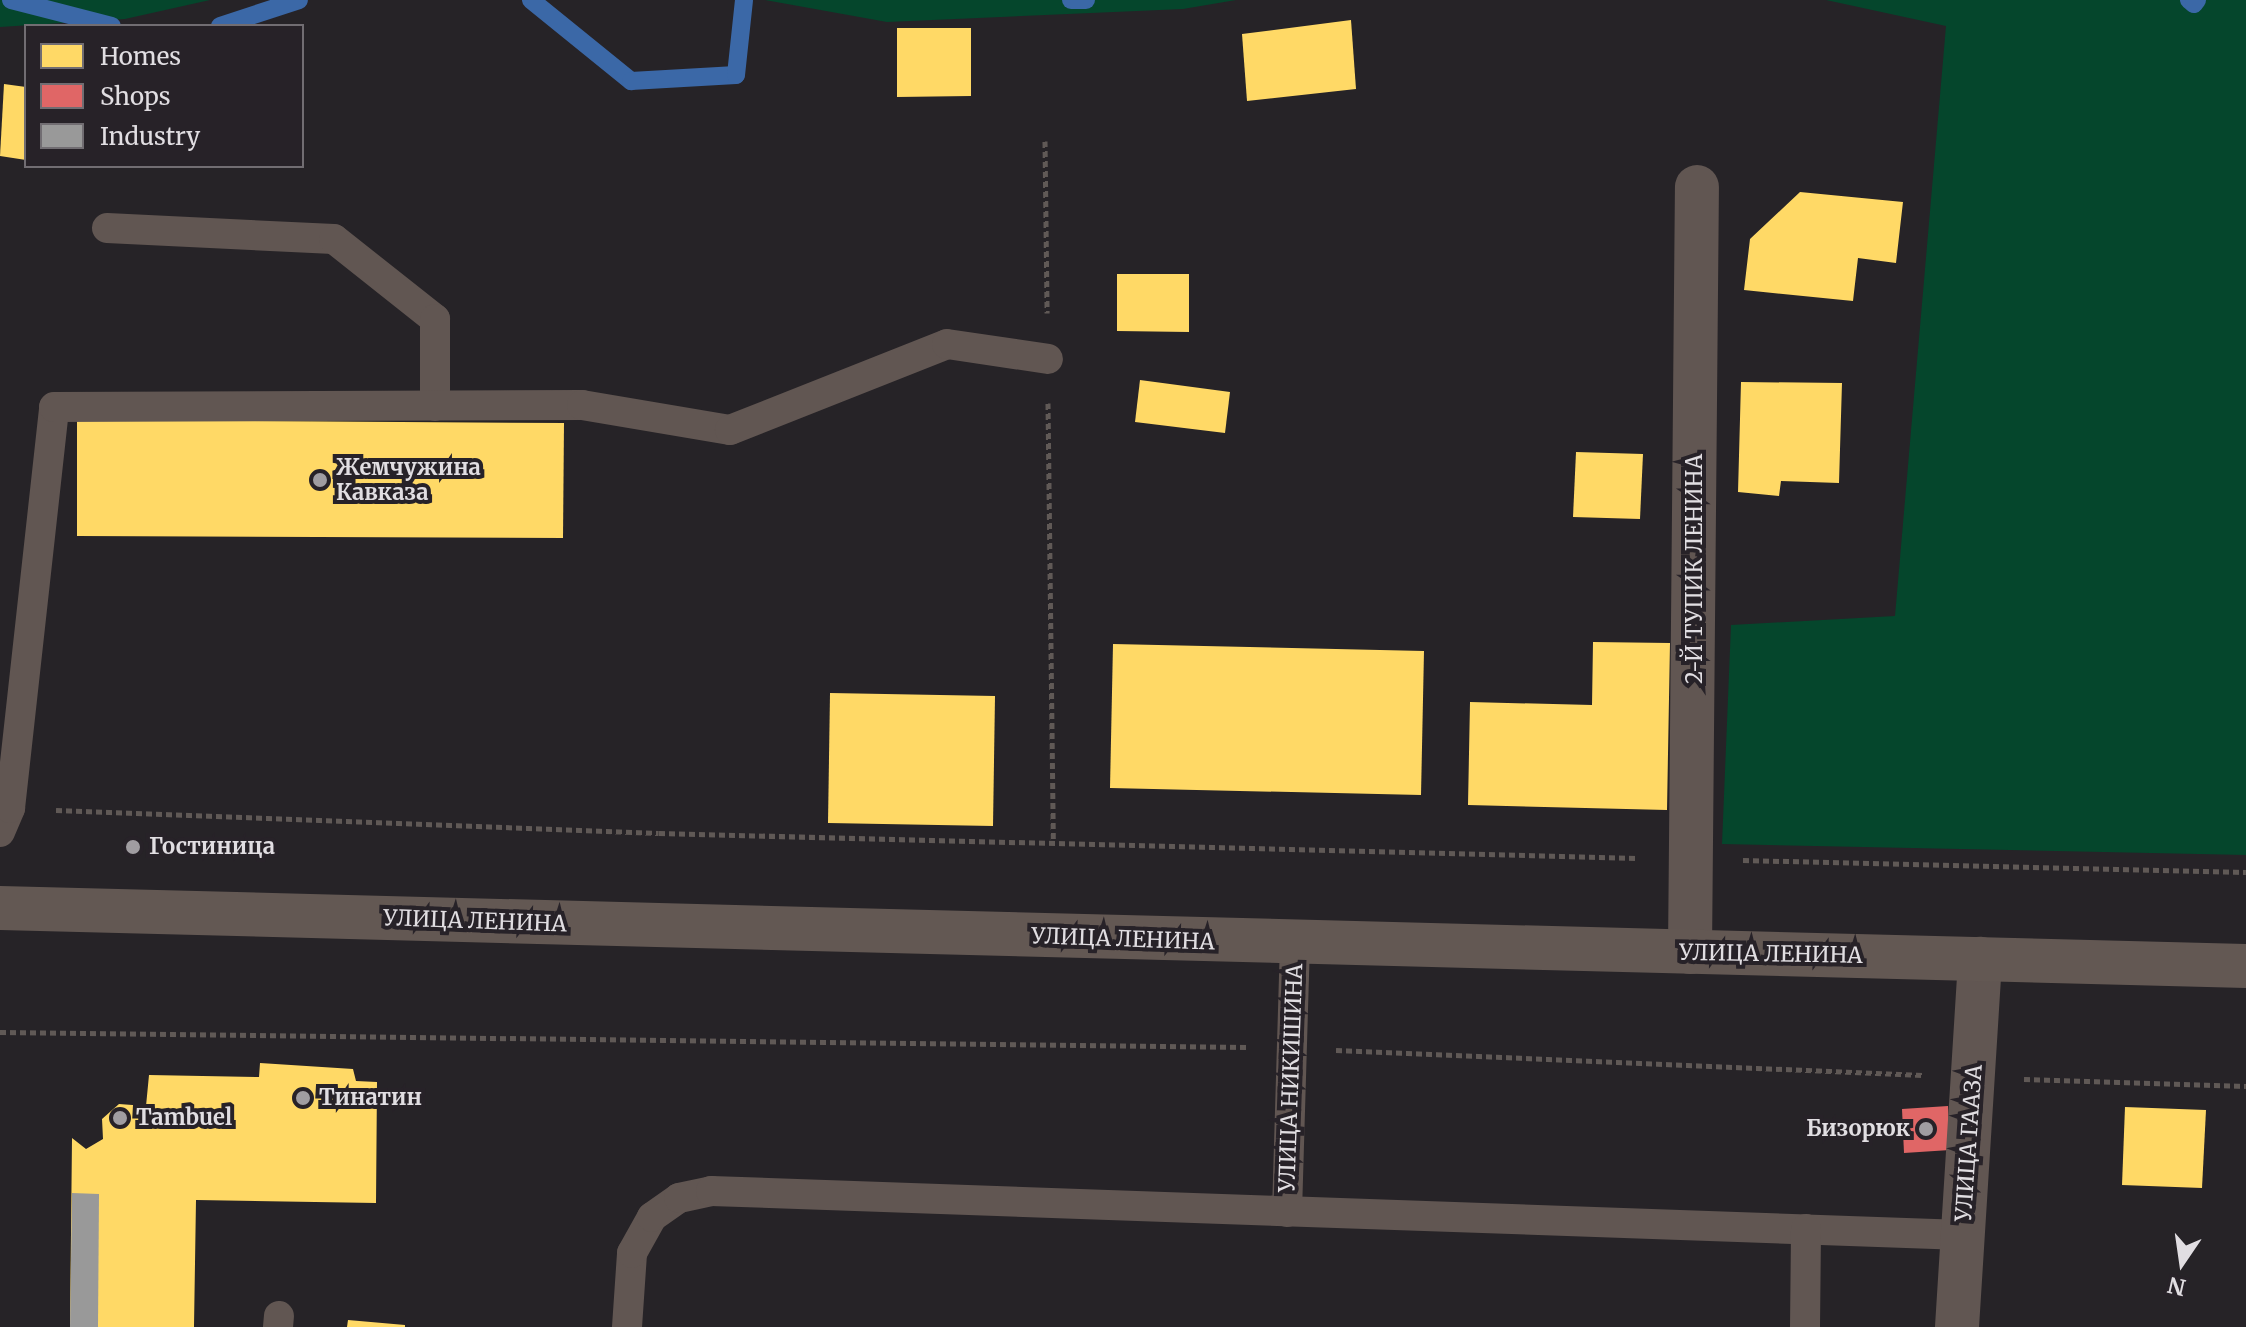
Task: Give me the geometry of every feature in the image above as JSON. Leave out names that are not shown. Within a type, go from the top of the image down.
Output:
[{"type":"main road","name":"УЛИЦА ЛЕНИНА","points":[[0,908],[2246,966]]},
{"type":"street","name":"2-Й ТУПИК ЛЕНИНА","points":[[1690,952],[1694,859],[1697,187]]},
{"type":"street","name":"УЛИЦА ГААЗА","points":[[1957,1327],[1980,959]]},
{"type":"lane","points":[[107,228],[334,239],[435,319],[435,406]]},
{"type":"lane","points":[[5,820],[54,407],[582,405],[730,430],[947,344],[1048,359]]},
{"type":"lane","name":"УЛИЦА НИКИШИНА","points":[[1287,1212],[1295,943]]},
{"type":"lane","points":[[627,1327],[632,1253],[652,1217],[679,1198],[711,1191],[1963,1235]]},
{"type":"lane","points":[[1805,1327],[1806,1229]]},
{"type":"path","points":[[1045,141],[1053,842]]},
{"type":"path","points":[[5,820],[2246,872]]},
{"type":"path","points":[[0,1032],[787,1037],[1291,1048],[1973,1078],[2246,1086]]},
{"type":"green space","points":[[0,0],[210,0],[125,19],[0,27]]},
{"type":"green space","points":[[765,0],[1236,0],[1183,9],[887,22]]},
{"type":"green space","points":[[1826,0],[2246,0],[2246,855],[1722,844],[1731,625],[1895,616],[1946,26]]},
{"type":"building: Homes","points":[[1351,20],[1356,89],[1247,101],[1242,34]]},
{"type":"building: Homes","points":[[897,28],[971,28],[971,96],[897,97]]},
{"type":"building: Homes","points":[[4,84],[24,87],[24,160],[0,156]]},
{"type":"building: Homes","points":[[1800,192],[1903,202],[1896,263],[1858,258],[1853,301],[1744,290],[1750,239]]},
{"type":"building: Homes","points":[[1117,274],[1189,274],[1189,332],[1117,331]]},
{"type":"building: Homes","points":[[1140,380],[1230,392],[1225,433],[1135,422]]},
{"type":"building: Homes","points":[[1741,382],[1842,383],[1839,483],[1781,481],[1779,496],[1738,492]]},
{"type":"building: Homes","name":"Жемчужина Кавказа","points":[[77,420],[564,423],[563,538],[77,536]]},
{"type":"building: Homes","points":[[1576,452],[1643,454],[1640,519],[1573,517]]},
{"type":"building: Homes","points":[[1593,642],[1670,643],[1667,810],[1468,805],[1470,702],[1592,705]]},
{"type":"building: Homes","points":[[1113,644],[1424,651],[1421,795],[1110,788]]},
{"type":"building: Homes","points":[[830,693],[995,696],[993,826],[828,823]]},
{"type":"building: Homes","points":[[260,1063],[353,1069],[356,1081],[377,1082],[376,1203],[196,1200],[194,1327],[70,1327],[72,1138],[86,1149],[103,1139],[102,1119],[119,1104],[146,1106],[149,1075],[259,1077]]},
{"type":"building: Homes","points":[[2125,1107],[2206,1110],[2202,1188],[2122,1185]]},
{"type":"building: Homes","points":[[348,1320],[405,1325],[405,1327],[347,1327]]},
{"type":"building: Shops","name":"Бизорюк","points":[[1948,1106],[1950,1150],[1904,1153],[1902,1109]]},
{"type":"building: Industry","points":[[72,1193],[99,1194],[98,1327],[70,1327]]},
{"type":"waterway","points":[[11,0],[104,24]]},
{"type":"waterway","points":[[226,24],[299,0]]},
{"type":"waterway","points":[[531,0],[631,81],[736,75],[744,0]]},
{"type":"waterway","points":[[1071,0],[1086,0]]},
{"type":"waterway","points":[[2189,0],[2194,4],[2197,0]]},
{"type":"place","name":"Жемчужина Кавказа","points":[[320,480]]},
{"type":"place","name":"Гостиница","points":[[133,847]]},
{"type":"place","name":"Тинатин","points":[[303,1098]]},
{"type":"place","name":"Tambuel","points":[[120,1118]]},
{"type":"place","name":"Бизорюк","points":[[1926,1129]]}]
